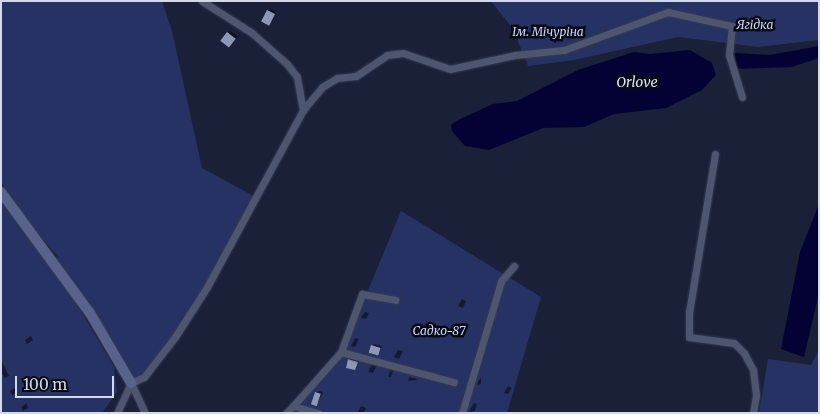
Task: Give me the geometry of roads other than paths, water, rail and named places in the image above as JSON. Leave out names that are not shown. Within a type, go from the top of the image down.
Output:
[{"type":"street","points":[[202,1],[252,33],[287,64],[297,77],[303,110]]},
{"type":"street","points":[[117,413],[131,383],[144,377],[157,362],[200,300],[303,110],[322,87],[337,78],[356,76],[387,55],[403,53],[450,69],[515,54],[564,50],[668,12],[732,26],[729,55],[742,97]]},
{"type":"street","points":[[715,154],[689,312],[689,337],[734,343],[744,353],[753,370],[756,395],[753,413]]},
{"type":"street","points":[[1,192],[90,313],[131,383],[145,413]]},
{"type":"street","points":[[462,413],[500,281],[514,266]]},
{"type":"street","points":[[286,413],[340,352],[362,294],[395,300]]},
{"type":"street","points":[[340,352],[454,382]]},
{"type":"street","points":[[293,406],[318,413]]},
{"type":"water","points":[[819,46],[819,58],[792,67],[736,69],[735,53],[770,55]]},
{"type":"water","name":"Orlove","points":[[690,50],[712,63],[716,75],[702,90],[666,108],[614,114],[584,127],[543,128],[489,150],[465,146],[452,131],[451,125],[456,121],[493,104],[517,101],[578,70],[634,52],[650,54]]},
{"type":"water","points":[[819,204],[819,293],[804,357],[781,349],[800,252]]},
{"type":"park label","name":"Ягідка","points":[[755,25]]},
{"type":"park label","name":"Ім. Мічуріна","points":[[548,32]]},
{"type":"park label","name":"Садко-87","points":[[439,331]]}]
